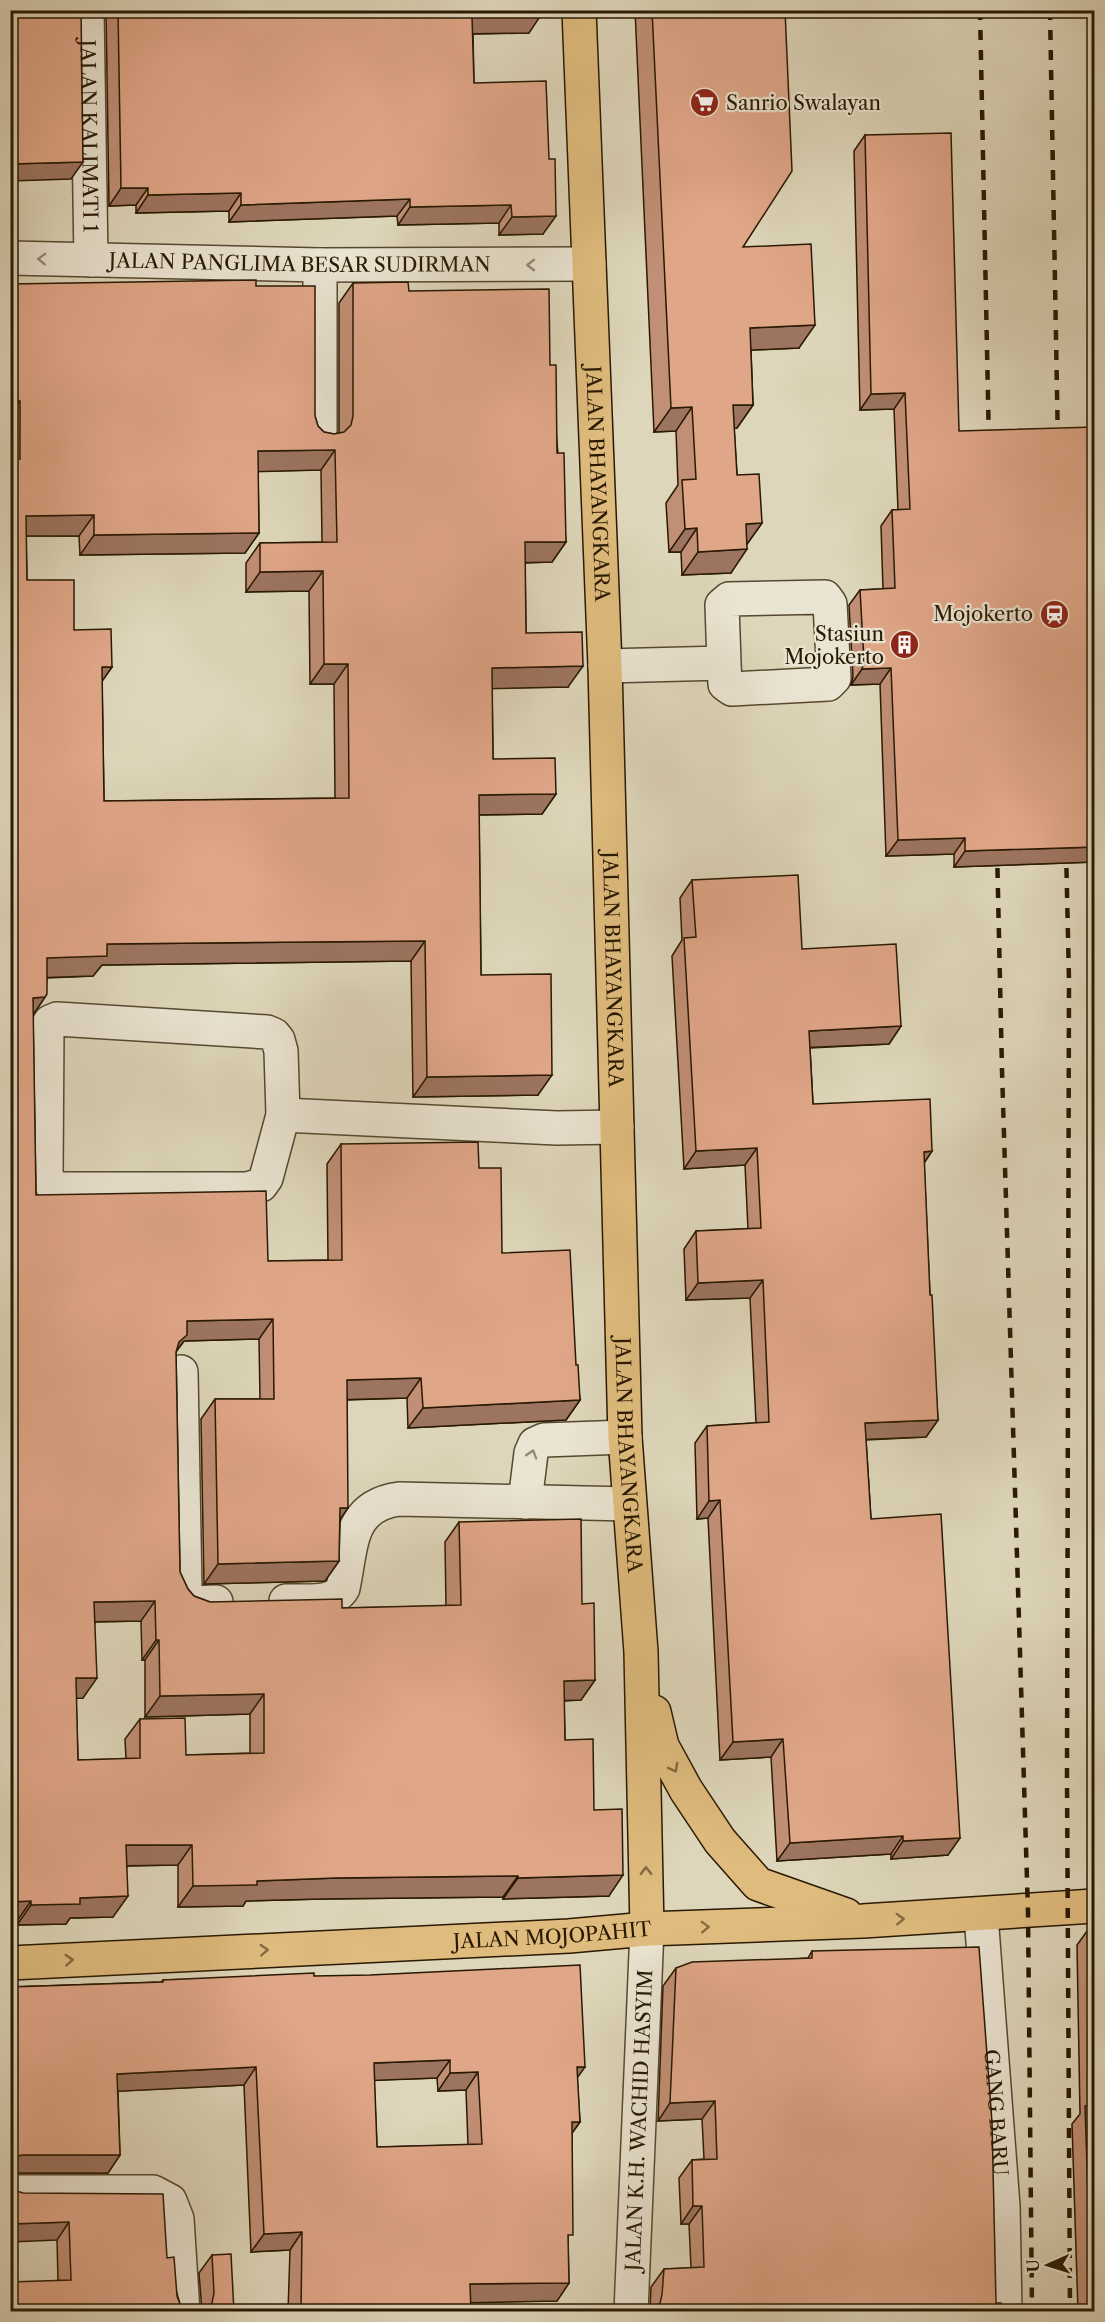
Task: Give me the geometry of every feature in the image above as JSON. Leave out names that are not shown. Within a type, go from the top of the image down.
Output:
[{"type":"main road","name":"JALAN BHAYANGKARA","points":[[579,10],[605,666],[625,1437],[641,1652],[647,1929]]},
{"type":"main road","points":[[641,1652],[662,1746],[686,1790],[720,1841],[758,1884],[863,1921]]},
{"type":"main road","name":"JALAN MOJOPAHIT","points":[[10,1963],[569,1936],[647,1929],[981,1915],[1095,1906]]},
{"type":"street","name":"JALAN KALIMATI 1","points":[[87,10],[91,260]]},
{"type":"street","name":"JALAN PANGLIMA BESAR SUDIRMAN","points":[[10,258],[320,265],[589,264]]},
{"type":"street","points":[[320,265],[320,436]]},
{"type":"street","points":[[605,666],[724,663]]},
{"type":"street","points":[[57,1019],[267,1032],[274,1035],[281,1051],[283,1115],[266,1179],[254,1188],[58,1189],[53,1187],[46,1176],[47,1028],[50,1022],[57,1019]]},
{"type":"street","points":[[283,1115],[557,1128],[617,1127]]},
{"type":"street","points":[[181,1372],[186,1591],[190,1600],[195,1603],[327,1600],[340,1594],[356,1526],[373,1506],[384,1501],[399,1499],[629,1504]]},
{"type":"street","points":[[525,1503],[531,1453],[535,1444],[544,1440],[625,1437]]},
{"type":"street","name":"GANG BARU","points":[[981,1915],[1003,2206],[1005,2312]]},
{"type":"street","name":"JALAN K.H. WACHID HASYIM","points":[[631,2312],[647,1929]]},
{"type":"street","points":[[10,2192],[153,2192],[170,2201],[177,2219],[183,2312]]},
{"type":"building","points":[[10,10],[81,10],[83,162],[10,164]]},
{"type":"building","points":[[118,10],[541,10],[541,15],[472,17],[474,83],[546,81],[549,159],[555,159],[556,216],[512,217],[511,205],[410,207],[410,199],[241,205],[241,193],[148,195],[148,188],[121,188]]},
{"type":"building","points":[[652,10],[785,10],[792,171],[743,247],[811,244],[815,325],[750,328],[753,405],[733,405],[737,475],[759,474],[762,523],[746,524],[747,549],[698,552],[697,528],[685,529],[682,480],[696,479],[692,407],[671,408]]},
{"type":"building","points":[[951,133],[959,431],[1095,427],[1095,847],[965,851],[965,838],[898,840],[891,668],[862,669],[864,661],[860,590],[895,588],[892,510],[910,509],[905,393],[871,394],[865,135]]},
{"type":"building","points":[[256,280],[256,286],[315,286],[315,416],[318,426],[324,432],[334,434],[344,432],[351,425],[353,416],[353,283],[408,282],[409,291],[549,289],[550,365],[556,365],[557,453],[564,453],[566,542],[525,542],[526,633],[582,632],[583,666],[492,668],[493,759],[555,758],[556,794],[479,795],[481,975],[551,974],[552,1075],[427,1077],[425,941],[107,944],[107,956],[47,958],[47,994],[45,997],[33,998],[36,1195],[266,1191],[268,1261],[342,1260],[341,1144],[478,1142],[479,1168],[501,1168],[502,1253],[570,1250],[580,1400],[423,1408],[421,1378],[347,1380],[348,1508],[340,1508],[339,1561],[218,1564],[215,1399],[274,1399],[273,1319],[187,1321],[187,1335],[179,1342],[176,1352],[180,1572],[194,1596],[210,1602],[342,1599],[342,1608],[461,1605],[459,1522],[581,1519],[582,1604],[594,1603],[595,1680],[564,1681],[565,1740],[593,1739],[594,1810],[622,1809],[623,1875],[518,1878],[518,1876],[336,1878],[257,1881],[257,1885],[193,1886],[192,1845],[126,1845],[128,1896],[80,1898],[80,1904],[31,1905],[31,1901],[10,1902],[10,459],[20,459],[20,401],[10,401],[10,284]],"holes":[[[335,450],[337,542],[260,543],[260,572],[323,571],[324,664],[348,664],[349,798],[104,801],[102,667],[112,667],[111,629],[74,630],[74,580],[27,580],[26,516],[94,515],[94,535],[259,533],[258,451]],[[155,1601],[156,1640],[159,1640],[160,1696],[264,1694],[264,1753],[186,1755],[185,1718],[140,1719],[140,1758],[78,1760],[76,1678],[97,1678],[94,1602]]]},
{"type":"building","points":[[798,875],[802,949],[896,944],[901,1026],[809,1031],[813,1104],[930,1099],[932,1151],[924,1152],[938,1420],[865,1423],[871,1519],[941,1514],[960,1838],[903,1841],[903,1836],[790,1843],[783,1739],[733,1742],[720,1500],[709,1501],[707,1426],[769,1422],[763,1280],[698,1283],[696,1231],[761,1228],[757,1148],[696,1151],[684,938],[696,937],[692,880]]},
{"type":"building","points":[[1090,1927],[1095,1927],[1095,2312],[1092,2312],[1085,2106],[1092,2106]]},
{"type":"building","points":[[979,1947],[992,2122],[996,2303],[1001,2303],[1001,2312],[648,2312],[660,2303],[664,2269],[704,2267],[702,2206],[693,2206],[692,2160],[717,2159],[715,2101],[670,2103],[676,1968],[692,1962],[812,1958],[812,1951]]},
{"type":"building","points":[[580,1965],[585,2067],[577,2067],[580,2122],[572,2122],[573,2235],[568,2235],[569,2283],[470,2284],[471,2312],[301,2312],[302,2232],[264,2234],[256,2067],[117,2074],[120,2155],[22,2155],[10,2161],[10,1987],[163,1982],[163,1980],[314,1973],[314,1976]],"holes":[[[450,2060],[450,2073],[478,2072],[482,2144],[377,2147],[374,2063]]]},
{"type":"building","points":[[10,2187],[23,2193],[163,2194],[167,2258],[174,2257],[177,2296],[180,2304],[192,2312],[10,2312],[10,2282],[71,2280],[69,2222],[10,2224]]},
{"type":"building","points":[[231,2254],[234,2312],[200,2312],[212,2303],[214,2293],[212,2255]]},
{"type":"railway","points":[[980,10],[989,446]]},
{"type":"railway","points":[[1050,10],[1058,446]]},
{"type":"railway","points":[[997,848],[1028,1912],[1032,2312]]},
{"type":"railway","points":[[1066,848],[1069,980],[1067,1777],[1070,2312]]},
{"type":"place","name":"Sanrio Swalayan","points":[[705,103]]},
{"type":"place","name":"Mojokerto","points":[[1054,614]]},
{"type":"place","name":"Stasiun Mojokerto","points":[[905,645]]}]
